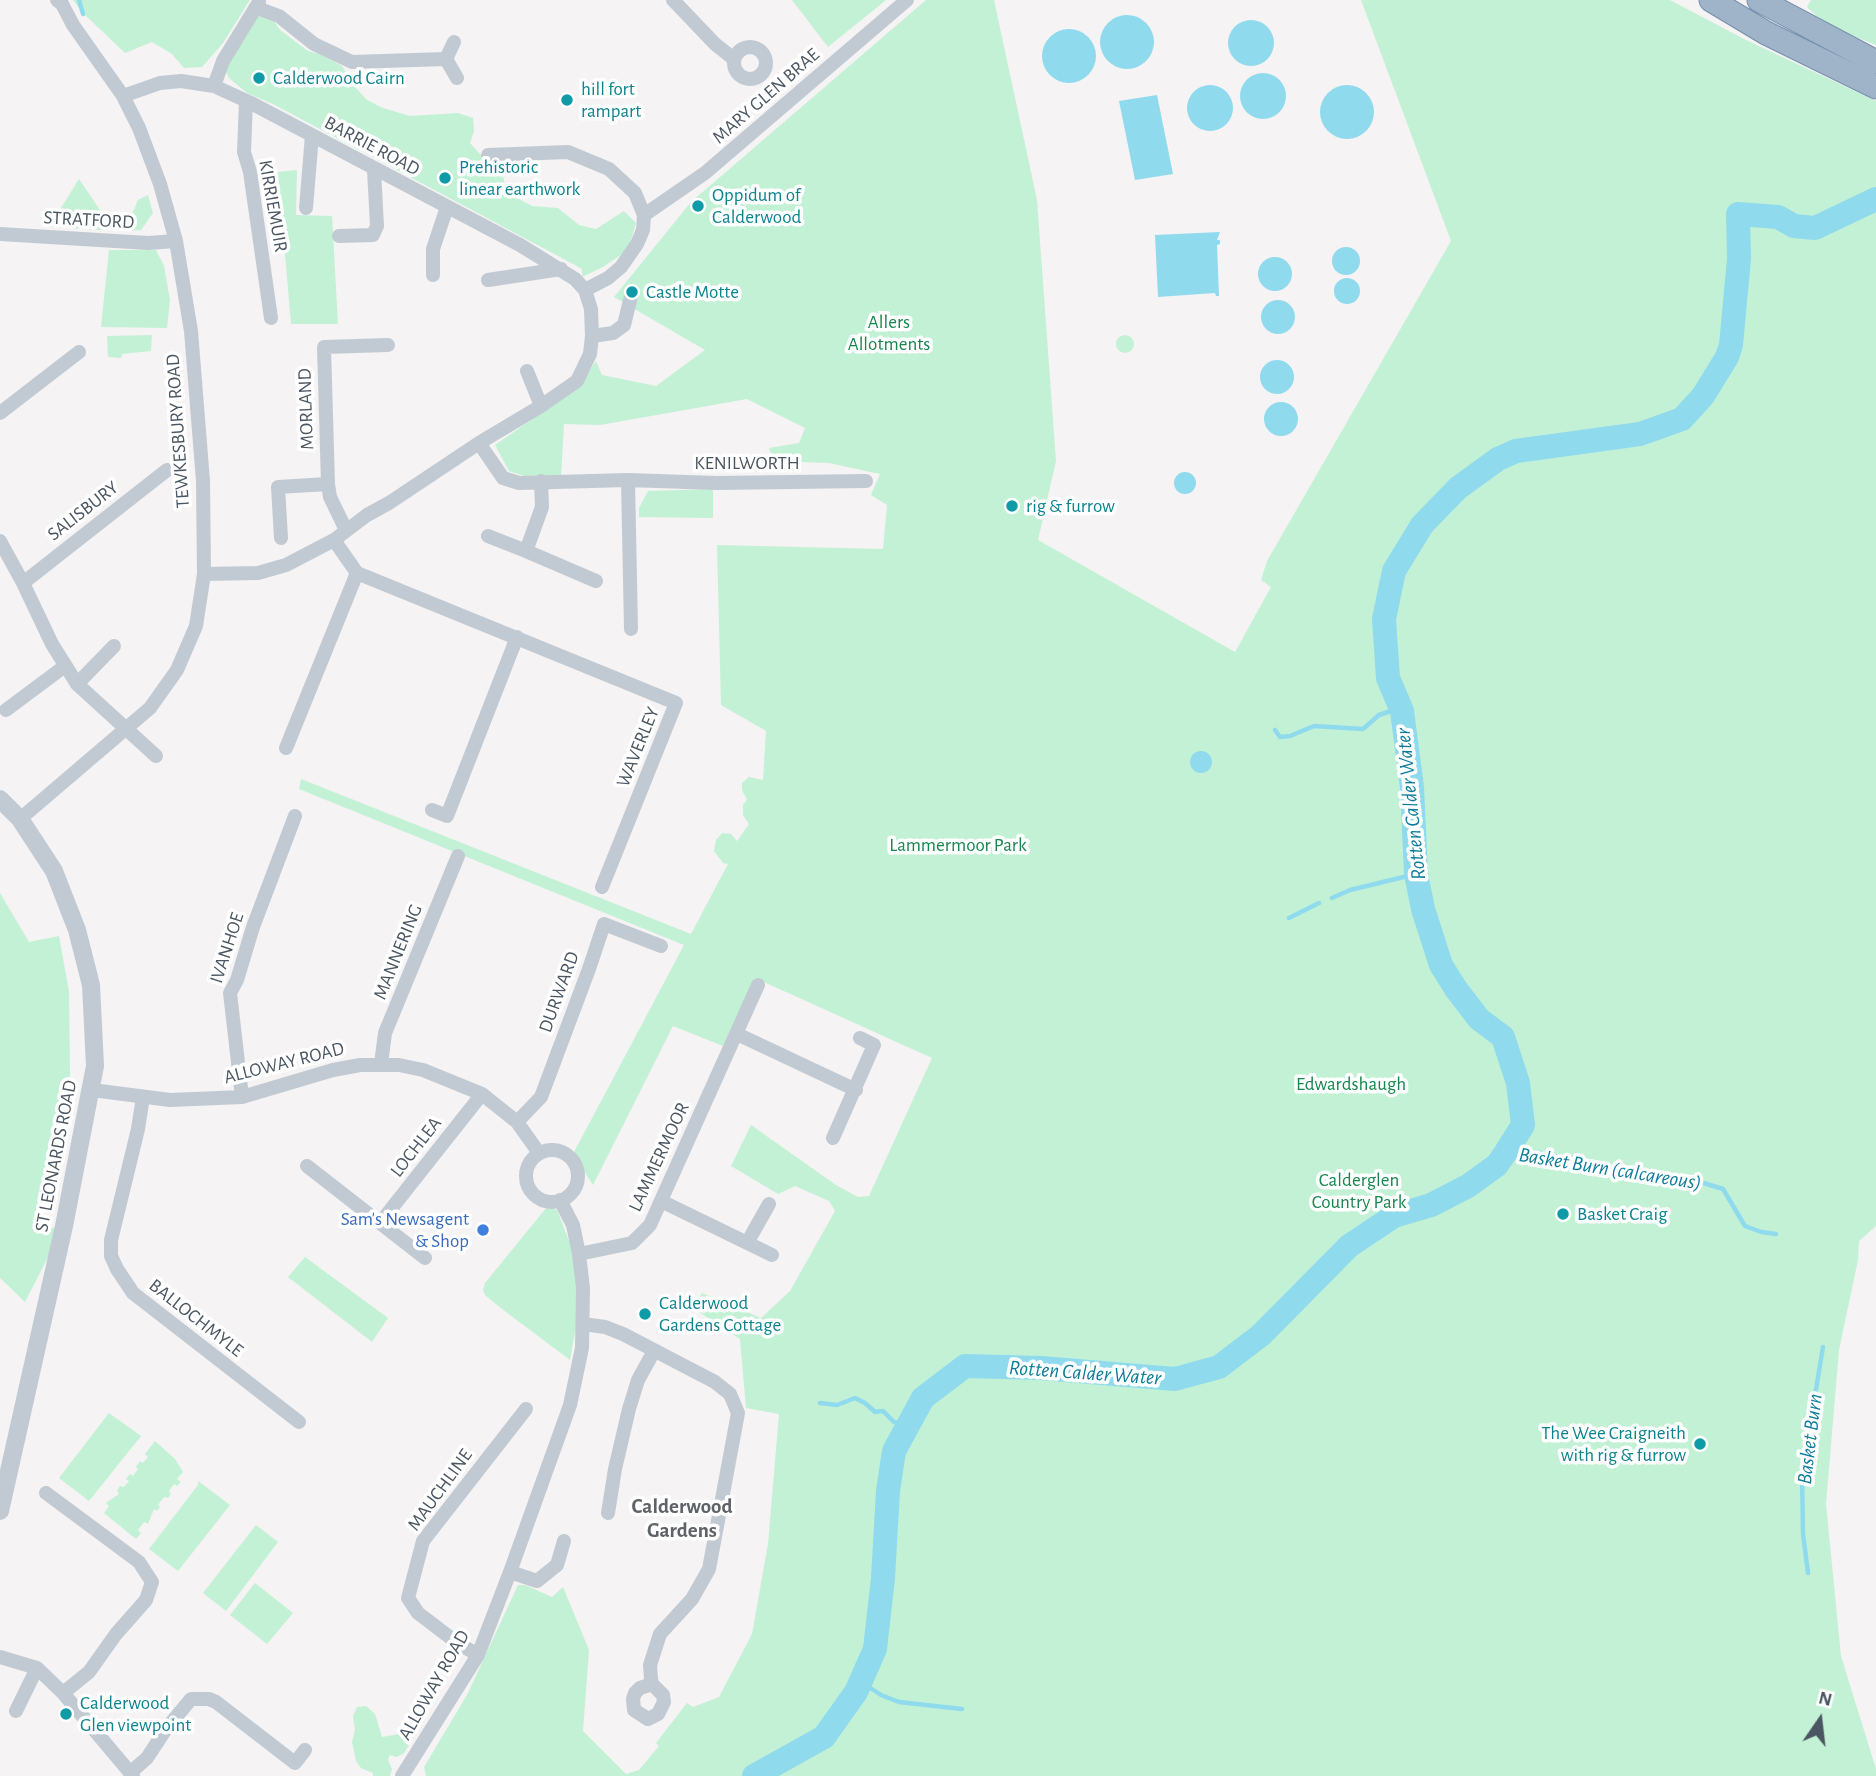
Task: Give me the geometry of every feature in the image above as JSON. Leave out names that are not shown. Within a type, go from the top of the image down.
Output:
[{"type":"highway","points":[[1711,0],[1766,33],[1876,87]]},
{"type":"highway","points":[[1759,0],[1876,62]]},
{"type":"street","name":"TEWKESBURY ROAD","points":[[20,819],[150,708],[177,670],[196,626],[204,574],[203,481],[193,358],[176,241],[160,184],[139,128],[123,96],[57,0]]},
{"type":"street","points":[[673,0],[715,44],[734,59]]},
{"type":"street","name":"MARY GLEN BRAE","points":[[645,215],[705,173],[907,0]]},
{"type":"street","points":[[214,86],[223,61],[258,4],[279,16],[314,44],[352,62],[446,59]]},
{"type":"street","points":[[446,59],[454,42]]},
{"type":"street","points":[[446,59],[457,78]]},
{"type":"street","name":"BARRIE ROAD","points":[[123,96],[160,83],[181,81],[214,86],[447,206],[561,269],[584,290]]},
{"type":"street","name":"KIRRIEMUIR","points":[[246,101],[244,152],[250,172],[271,318]]},
{"type":"street","points":[[306,208],[312,135]]},
{"type":"street","points":[[204,574],[272,570],[334,540],[577,381],[590,354],[592,335],[591,309],[584,290],[608,278],[621,267],[637,244],[645,215],[635,193],[618,176],[587,159],[568,152],[488,155]]},
{"type":"street","points":[[340,236],[373,235],[377,226],[374,170]]},
{"type":"street","points":[[433,275],[433,249],[447,206]]},
{"type":"street","name":"STRATFORD","points":[[0,234],[148,243],[176,241]]},
{"type":"street","points":[[488,280],[561,269]]},
{"type":"street","points":[[592,335],[613,333],[624,325],[632,292]]},
{"type":"street","name":"MORLAND","points":[[346,530],[330,497],[328,484],[324,347],[388,345]]},
{"type":"street","points":[[0,414],[79,352]]},
{"type":"street","points":[[527,370],[541,406]]},
{"type":"street","name":"KENILWORTH","points":[[479,443],[503,478],[519,482],[866,481]]},
{"type":"street","name":"SALISBURY","points":[[23,583],[167,470]]},
{"type":"street","points":[[628,480],[631,629]]},
{"type":"street","points":[[526,551],[542,507],[541,481]]},
{"type":"street","points":[[281,538],[278,487],[328,484]]},
{"type":"street","points":[[488,536],[596,581]]},
{"type":"street","points":[[286,748],[357,573],[334,540]]},
{"type":"street","points":[[0,541],[52,644],[77,684],[156,756]]},
{"type":"street","name":"WAVERLEY","points":[[357,573],[676,703],[602,887]]},
{"type":"street","points":[[432,810],[447,816],[517,637]]},
{"type":"street","points":[[77,684],[114,646]]},
{"type":"street","points":[[6,710],[65,666]]},
{"type":"street","name":"ST LEONARDS ROAD","points":[[0,799],[20,819],[54,871],[80,941],[91,985],[95,1053],[92,1090],[64,1226],[0,1511]]},
{"type":"street","name":"IVANHOE","points":[[242,1097],[230,993],[295,816]]},
{"type":"street","name":"MANNERING","points":[[381,1064],[385,1033],[458,856]]},
{"type":"street","name":"DURWARD","points":[[517,1122],[541,1097],[604,924],[661,946]]},
{"type":"street","name":"LAMMERMOOR","points":[[579,1254],[632,1243],[650,1225],[758,985]]},
{"type":"street","points":[[737,1034],[856,1090]]},
{"type":"street","points":[[833,1138],[874,1045],[860,1038]]},
{"type":"street","name":"ALLOWAY ROAD","points":[[92,1090],[143,1097],[200,1100],[242,1097],[333,1070],[381,1064],[423,1070],[482,1094],[517,1122],[539,1153]]},
{"type":"street","name":"LOCHLEA","points":[[380,1223],[482,1094]]},
{"type":"street","name":"BALLOCHMYLE","points":[[143,1097],[138,1129],[111,1240],[111,1256],[117,1269],[133,1293],[299,1422]]},
{"type":"street","points":[[553,1150],[560,1152],[572,1160],[576,1167],[573,1190],[561,1200],[537,1197],[527,1183],[528,1166],[539,1153],[553,1150]]},
{"type":"street","points":[[307,1166],[425,1258]]},
{"type":"street","name":"ALLOWAY ROAD","points":[[402,1776],[478,1655],[570,1405],[582,1348],[583,1287],[573,1225],[561,1200]]},
{"type":"street","points":[[662,1201],[772,1255]]},
{"type":"street","points":[[747,1243],[769,1204]]},
{"type":"street","points":[[583,1324],[623,1334],[715,1382],[730,1394],[737,1413],[709,1569],[692,1600],[660,1634],[650,1665],[652,1684]]},
{"type":"street","points":[[608,1513],[629,1409],[638,1380],[654,1351]]},
{"type":"street","name":"MAUCHLINE","points":[[478,1655],[418,1613],[408,1598],[423,1541],[526,1409]]},
{"type":"street","points":[[46,1493],[139,1562],[152,1582],[146,1600],[116,1634],[89,1672],[63,1693]]},
{"type":"street","points":[[510,1572],[537,1581],[557,1565],[564,1542]]},
{"type":"street","points":[[0,1657],[37,1668],[63,1693],[132,1774],[191,1699],[209,1699],[216,1702],[295,1763],[305,1750]]},
{"type":"street","points":[[16,1711],[37,1668]]},
{"type":"green space","points":[[73,0],[250,0],[223,43],[202,67],[184,68],[172,54],[152,42],[125,53]]},
{"type":"green space","points":[[792,0],[886,0],[828,47]]},
{"type":"green space","points":[[926,0],[994,0],[1037,200],[1056,461],[1038,540],[1235,652],[1271,587],[1261,580],[1267,561],[1451,241],[1361,0],[1670,0],[1744,39],[1876,101],[1876,1226],[1859,1241],[1858,1260],[1839,1350],[1826,1504],[1841,1656],[1876,1776],[426,1776],[424,1767],[467,1695],[518,1585],[525,1585],[552,1597],[563,1587],[589,1650],[583,1731],[626,1774],[639,1770],[659,1746],[656,1743],[687,1703],[693,1707],[719,1697],[752,1634],[768,1544],[779,1414],[746,1408],[740,1339],[693,1308],[702,1293],[761,1318],[790,1291],[835,1211],[829,1201],[795,1186],[778,1194],[731,1166],[751,1125],[836,1185],[858,1197],[869,1196],[932,1058],[755,978],[723,1046],[673,1026],[593,1185],[573,1154],[684,945],[299,789],[301,779],[691,934],[728,864],[723,863],[714,851],[716,840],[722,833],[731,834],[737,841],[749,824],[743,815],[743,805],[747,800],[742,783],[749,777],[763,780],[766,731],[721,705],[717,545],[883,549],[887,505],[871,495],[880,474],[829,463],[774,461],[769,448],[799,443],[805,428],[747,399],[600,425],[564,424],[561,476],[524,476],[509,471],[495,445],[554,404],[584,379],[596,361],[602,375],[656,386],[705,350],[614,297],[691,202]]},
{"type":"green space","points":[[1811,0],[1876,0],[1876,45],[1826,25],[1807,7]]},
{"type":"green space","points":[[258,12],[274,21],[280,30],[308,51],[342,66],[367,100],[383,108],[410,116],[458,113],[473,118],[474,131],[470,143],[480,154],[493,160],[504,179],[504,191],[532,206],[558,208],[579,225],[596,229],[624,211],[636,223],[628,250],[582,277],[582,269],[575,265],[273,104],[247,93],[229,78],[222,64]]},
{"type":"green space","points":[[297,170],[296,215],[332,216],[338,324],[291,324],[278,172]]},
{"type":"green space","points":[[79,179],[108,222],[103,230],[52,227],[54,219]]},
{"type":"green space","points":[[148,195],[153,213],[141,230],[128,231],[126,219],[138,200]]},
{"type":"green space","points":[[109,250],[156,250],[164,266],[170,300],[167,328],[101,327]]},
{"type":"green space","points":[[152,335],[151,351],[122,354],[121,358],[108,357],[107,336]]},
{"type":"green space","points":[[1125,335],[1131,338],[1134,344],[1131,350],[1125,353],[1119,350],[1116,344],[1119,338]]},
{"type":"green space","points":[[713,489],[713,518],[639,517],[639,508],[648,491]]},
{"type":"green space","points":[[0,893],[29,942],[59,936],[69,992],[70,1075],[34,1231],[64,1226],[25,1302],[0,1278]]},
{"type":"green space","points":[[547,1207],[557,1210],[573,1251],[577,1321],[570,1360],[502,1309],[485,1295],[483,1290],[485,1283]]},
{"type":"green space","points":[[305,1257],[388,1318],[372,1342],[288,1277]]},
{"type":"green space","points":[[109,1413],[141,1436],[89,1501],[59,1478]]},
{"type":"green space","points":[[155,1441],[175,1459],[183,1472],[177,1479],[181,1482],[177,1486],[174,1484],[169,1491],[171,1494],[168,1498],[164,1497],[157,1511],[154,1509],[148,1524],[144,1522],[138,1530],[141,1533],[136,1539],[104,1513],[109,1506],[106,1503],[119,1494],[117,1491],[120,1486],[124,1487],[129,1481],[126,1479],[130,1474],[133,1476],[138,1469],[136,1467],[140,1461],[143,1463],[148,1457],[145,1454]]},
{"type":"green space","points":[[198,1481],[230,1505],[178,1571],[149,1549],[198,1485]]},
{"type":"green space","points":[[256,1525],[278,1542],[226,1611],[203,1593]]},
{"type":"green space","points":[[255,1583],[293,1613],[267,1644],[230,1615]]},
{"type":"green space","points":[[366,1706],[375,1714],[382,1737],[399,1734],[409,1745],[404,1753],[397,1757],[390,1755],[390,1776],[373,1776],[373,1773],[361,1768],[356,1761],[352,1742],[355,1730],[353,1716],[357,1707]]},
{"type":"water","points":[[1127,15],[1146,23],[1154,42],[1146,61],[1127,69],[1108,61],[1100,42],[1108,23]]},
{"type":"water","points":[[1251,20],[1267,27],[1274,43],[1267,59],[1251,66],[1235,59],[1228,43],[1235,27]]},
{"type":"water","points":[[1069,29],[1088,37],[1096,56],[1088,75],[1069,83],[1050,75],[1042,56],[1050,37]]},
{"type":"water","points":[[1263,73],[1279,80],[1286,96],[1279,112],[1263,119],[1247,112],[1240,96],[1247,80]]},
{"type":"water","points":[[1210,85],[1226,92],[1233,108],[1226,124],[1210,131],[1194,124],[1187,108],[1194,92]]},
{"type":"water","points":[[1347,85],[1366,93],[1374,112],[1366,131],[1347,139],[1328,131],[1320,112],[1328,93]]},
{"type":"water","points":[[1157,95],[1173,174],[1135,180],[1119,101]]},
{"type":"water","points":[[1220,232],[1217,240],[1220,240],[1217,245],[1219,296],[1215,293],[1158,297],[1155,235]]},
{"type":"water","points":[[1346,247],[1356,251],[1360,261],[1356,271],[1346,275],[1336,271],[1332,261],[1336,251]]},
{"type":"water","points":[[1275,257],[1287,262],[1292,274],[1287,286],[1275,291],[1263,286],[1258,274],[1263,262]]},
{"type":"water","points":[[1347,278],[1356,282],[1360,291],[1356,300],[1347,304],[1338,300],[1334,291],[1338,282]]},
{"type":"water","points":[[1278,300],[1290,305],[1295,317],[1290,329],[1278,334],[1266,329],[1261,317],[1266,305]]},
{"type":"water","points":[[1277,360],[1289,365],[1294,377],[1289,389],[1277,394],[1265,389],[1260,377],[1265,365]]},
{"type":"water","points":[[1281,402],[1293,407],[1298,419],[1293,431],[1281,436],[1269,431],[1264,419],[1269,407]]},
{"type":"water","points":[[1185,472],[1193,475],[1196,483],[1193,491],[1185,494],[1177,491],[1174,483],[1177,475]]},
{"type":"water","points":[[1201,751],[1209,754],[1212,762],[1209,770],[1201,773],[1193,770],[1190,762],[1193,754]]},
{"type":"waterway","points":[[79,0],[83,14]]},
{"type":"waterway","name":"Rotten Calder Water","points":[[754,1776],[824,1737],[856,1692],[875,1649],[883,1578],[888,1491],[894,1451],[923,1398],[965,1366],[1041,1368],[1175,1379],[1219,1367],[1261,1335],[1349,1246],[1394,1216],[1431,1205],[1468,1186],[1497,1165],[1523,1125],[1518,1083],[1503,1037],[1479,1019],[1441,965],[1423,909],[1416,874],[1412,787],[1402,711],[1388,678],[1384,619],[1394,571],[1422,525],[1458,488],[1498,459],[1516,451],[1640,434],[1682,419],[1703,396],[1727,357],[1731,345],[1739,259],[1738,214],[1778,217],[1794,226],[1815,228],[1876,199]]},
{"type":"waterway","points":[[1275,730],[1280,737],[1290,736],[1314,726],[1363,729],[1379,715],[1400,708]]},
{"type":"waterway","points":[[1332,898],[1350,890],[1416,874]]},
{"type":"waterway","points":[[1289,918],[1319,903]]},
{"type":"waterway","name":"Basket Burn (calcareous)","points":[[1506,1152],[1535,1152],[1605,1165],[1632,1177],[1677,1177],[1694,1180],[1723,1189],[1745,1226],[1776,1234]]},
{"type":"waterway","name":"Basket Burn","points":[[1808,1573],[1803,1534],[1802,1474],[1823,1347]]},
{"type":"waterway","points":[[820,1403],[837,1405],[855,1398],[875,1412],[883,1411],[894,1422],[908,1425]]},
{"type":"waterway","points":[[860,1681],[881,1695],[899,1702],[962,1709]]},
{"type":"place","name":"Calderwood Cairn","points":[[259,78]]},
{"type":"place","name":"hill fort rampart","points":[[567,100]]},
{"type":"place","name":"Prehistoric linear earthwork","points":[[445,178]]},
{"type":"place","name":"Oppidum of Calderwood","points":[[698,206]]},
{"type":"place","name":"Castle Motte","points":[[632,292]]},
{"type":"place","name":"rig & furrow","points":[[1012,506]]},
{"type":"place","name":"Basket Craig","points":[[1563,1214]]},
{"type":"place","name":"Sam's Newsagent & Shop","points":[[483,1230]]},
{"type":"place","name":"Calderwood Gardens Cottage","points":[[645,1314]]},
{"type":"place","name":"The Wee Craigneith with rig & furrow","points":[[1700,1444]]},
{"type":"place","name":"Calderwood Glen viewpoint","points":[[66,1714]]},
{"type":"district","name":"Calderwood Gardens","points":[[682,1519]]},
{"type":"park label","name":"Allers Allotments","points":[[889,333]]},
{"type":"park label","name":"Lammermoor Park","points":[[958,845]]},
{"type":"park label","name":"Edwardshaugh","points":[[1351,1084]]},
{"type":"park label","name":"Calderglen Country Park","points":[[1359,1191]]}]
